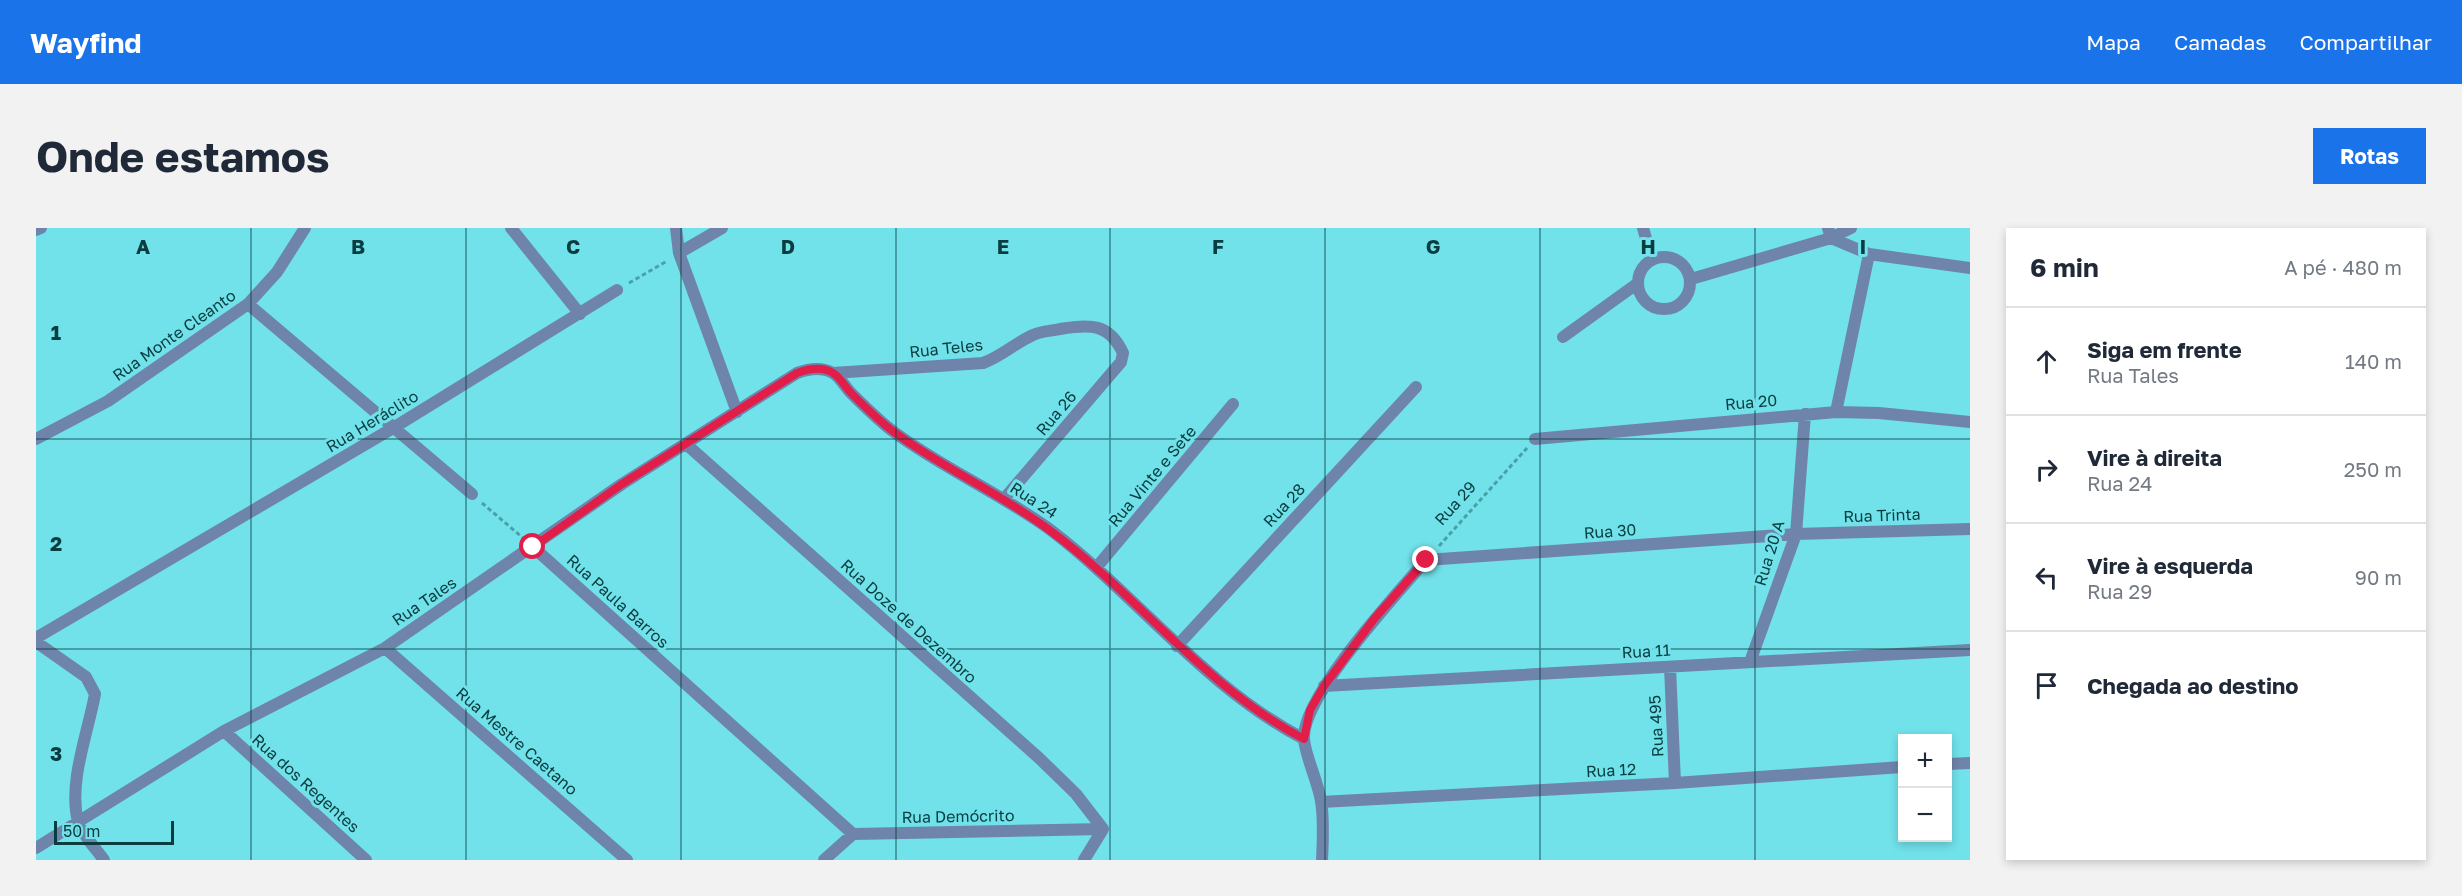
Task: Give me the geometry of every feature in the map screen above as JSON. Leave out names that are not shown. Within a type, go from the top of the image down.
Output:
[{"type":"street","points":[[36,230],[41,228]]},
{"type":"street","name":"Rua Monte Cleanto","points":[[36,439],[108,401],[248,304],[277,272],[305,228]]},
{"type":"street","points":[[510,228],[580,314]]},
{"type":"street","points":[[676,228],[679,253],[737,412]]},
{"type":"street","points":[[679,253],[722,228]]},
{"type":"street","points":[[1643,228],[1652,259]]},
{"type":"street","points":[[1691,279],[1851,228]]},
{"type":"street","points":[[1830,233],[1869,254],[1970,268]]},
{"type":"street","points":[[1836,412],[1869,254]]},
{"type":"street","points":[[1664,256],[1676,260],[1686,268],[1691,279],[1689,293],[1680,304],[1666,309],[1652,306],[1642,297],[1638,283],[1641,269],[1652,259],[1664,256]]},
{"type":"street","points":[[1563,337],[1638,283]]},
{"type":"street","name":"Rua Heráclito","points":[[36,640],[393,428],[617,290]]},
{"type":"street","points":[[248,304],[472,494]]},
{"type":"street","name":"Rua Teles","points":[[827,371],[983,363],[996,358],[1034,334],[1083,325],[1101,327],[1119,344]]},
{"type":"street","name":"Rua 26","points":[[1004,500],[1120,362],[1123,353],[1119,344]]},
{"type":"street","name":"Rua Tales","points":[[36,849],[224,731],[385,648],[622,484],[797,373],[809,369],[827,371]]},
{"type":"street","name":"Rua 24","points":[[827,371],[894,432],[1052,531],[1096,568],[1178,646],[1276,724],[1304,739]]},
{"type":"street","name":"Rua 28","points":[[1178,646],[1416,387]]},
{"type":"street","name":"Rua Vinte e Sete","points":[[1096,568],[1233,404]]},
{"type":"street","name":"Rua 20","points":[[1535,439],[1836,412],[1879,413],[1970,422]]},
{"type":"street","name":"Rua 20 A","points":[[1750,662],[1796,534],[1805,414]]},
{"type":"street","name":"Rua Doze de Dezembro","points":[[686,444],[1039,758],[1076,794],[1103,829]]},
{"type":"street","name":"Rua Trinta","points":[[1796,534],[1970,529]]},
{"type":"street","name":"Rua 30","points":[[1426,560],[1796,534]]},
{"type":"street","name":"Rua Paula Barros","points":[[533,547],[853,834]]},
{"type":"street","points":[[1322,860],[1321,802],[1304,739],[1310,710],[1324,686],[1374,619],[1426,560]]},
{"type":"street","points":[[36,640],[86,677],[95,694],[81,752],[76,792],[78,823],[104,860]]},
{"type":"street","name":"Rua Mestre Caetano","points":[[385,648],[627,860]]},
{"type":"street","name":"Rua 11","points":[[1324,686],[1970,650]]},
{"type":"street","name":"Rua 495","points":[[1670,667],[1675,783]]},
{"type":"street","name":"Rua dos Regentes","points":[[224,731],[366,860]]},
{"type":"street","points":[[1952,764],[1970,763]]},
{"type":"street","name":"Rua 12","points":[[1321,802],[1675,783],[1898,767]]},
{"type":"street","points":[[1084,860],[1103,829]]},
{"type":"street","name":"Rua Demócrito","points":[[853,834],[1103,829]]},
{"type":"street","points":[[824,860],[853,834]]},
{"type":"path","points":[[617,290],[679,253]]},
{"type":"path","name":"Rua 29","points":[[1426,560],[1535,439]]},
{"type":"path","points":[[472,494],[533,547]]},
{"type":"route","points":[[533,547],[622,484],[797,373],[809,369],[822,369],[833,373],[850,392],[894,432],[1052,531],[1096,568],[1178,646],[1276,724],[1304,739],[1310,710],[1324,686],[1374,619],[1426,560]]}]
